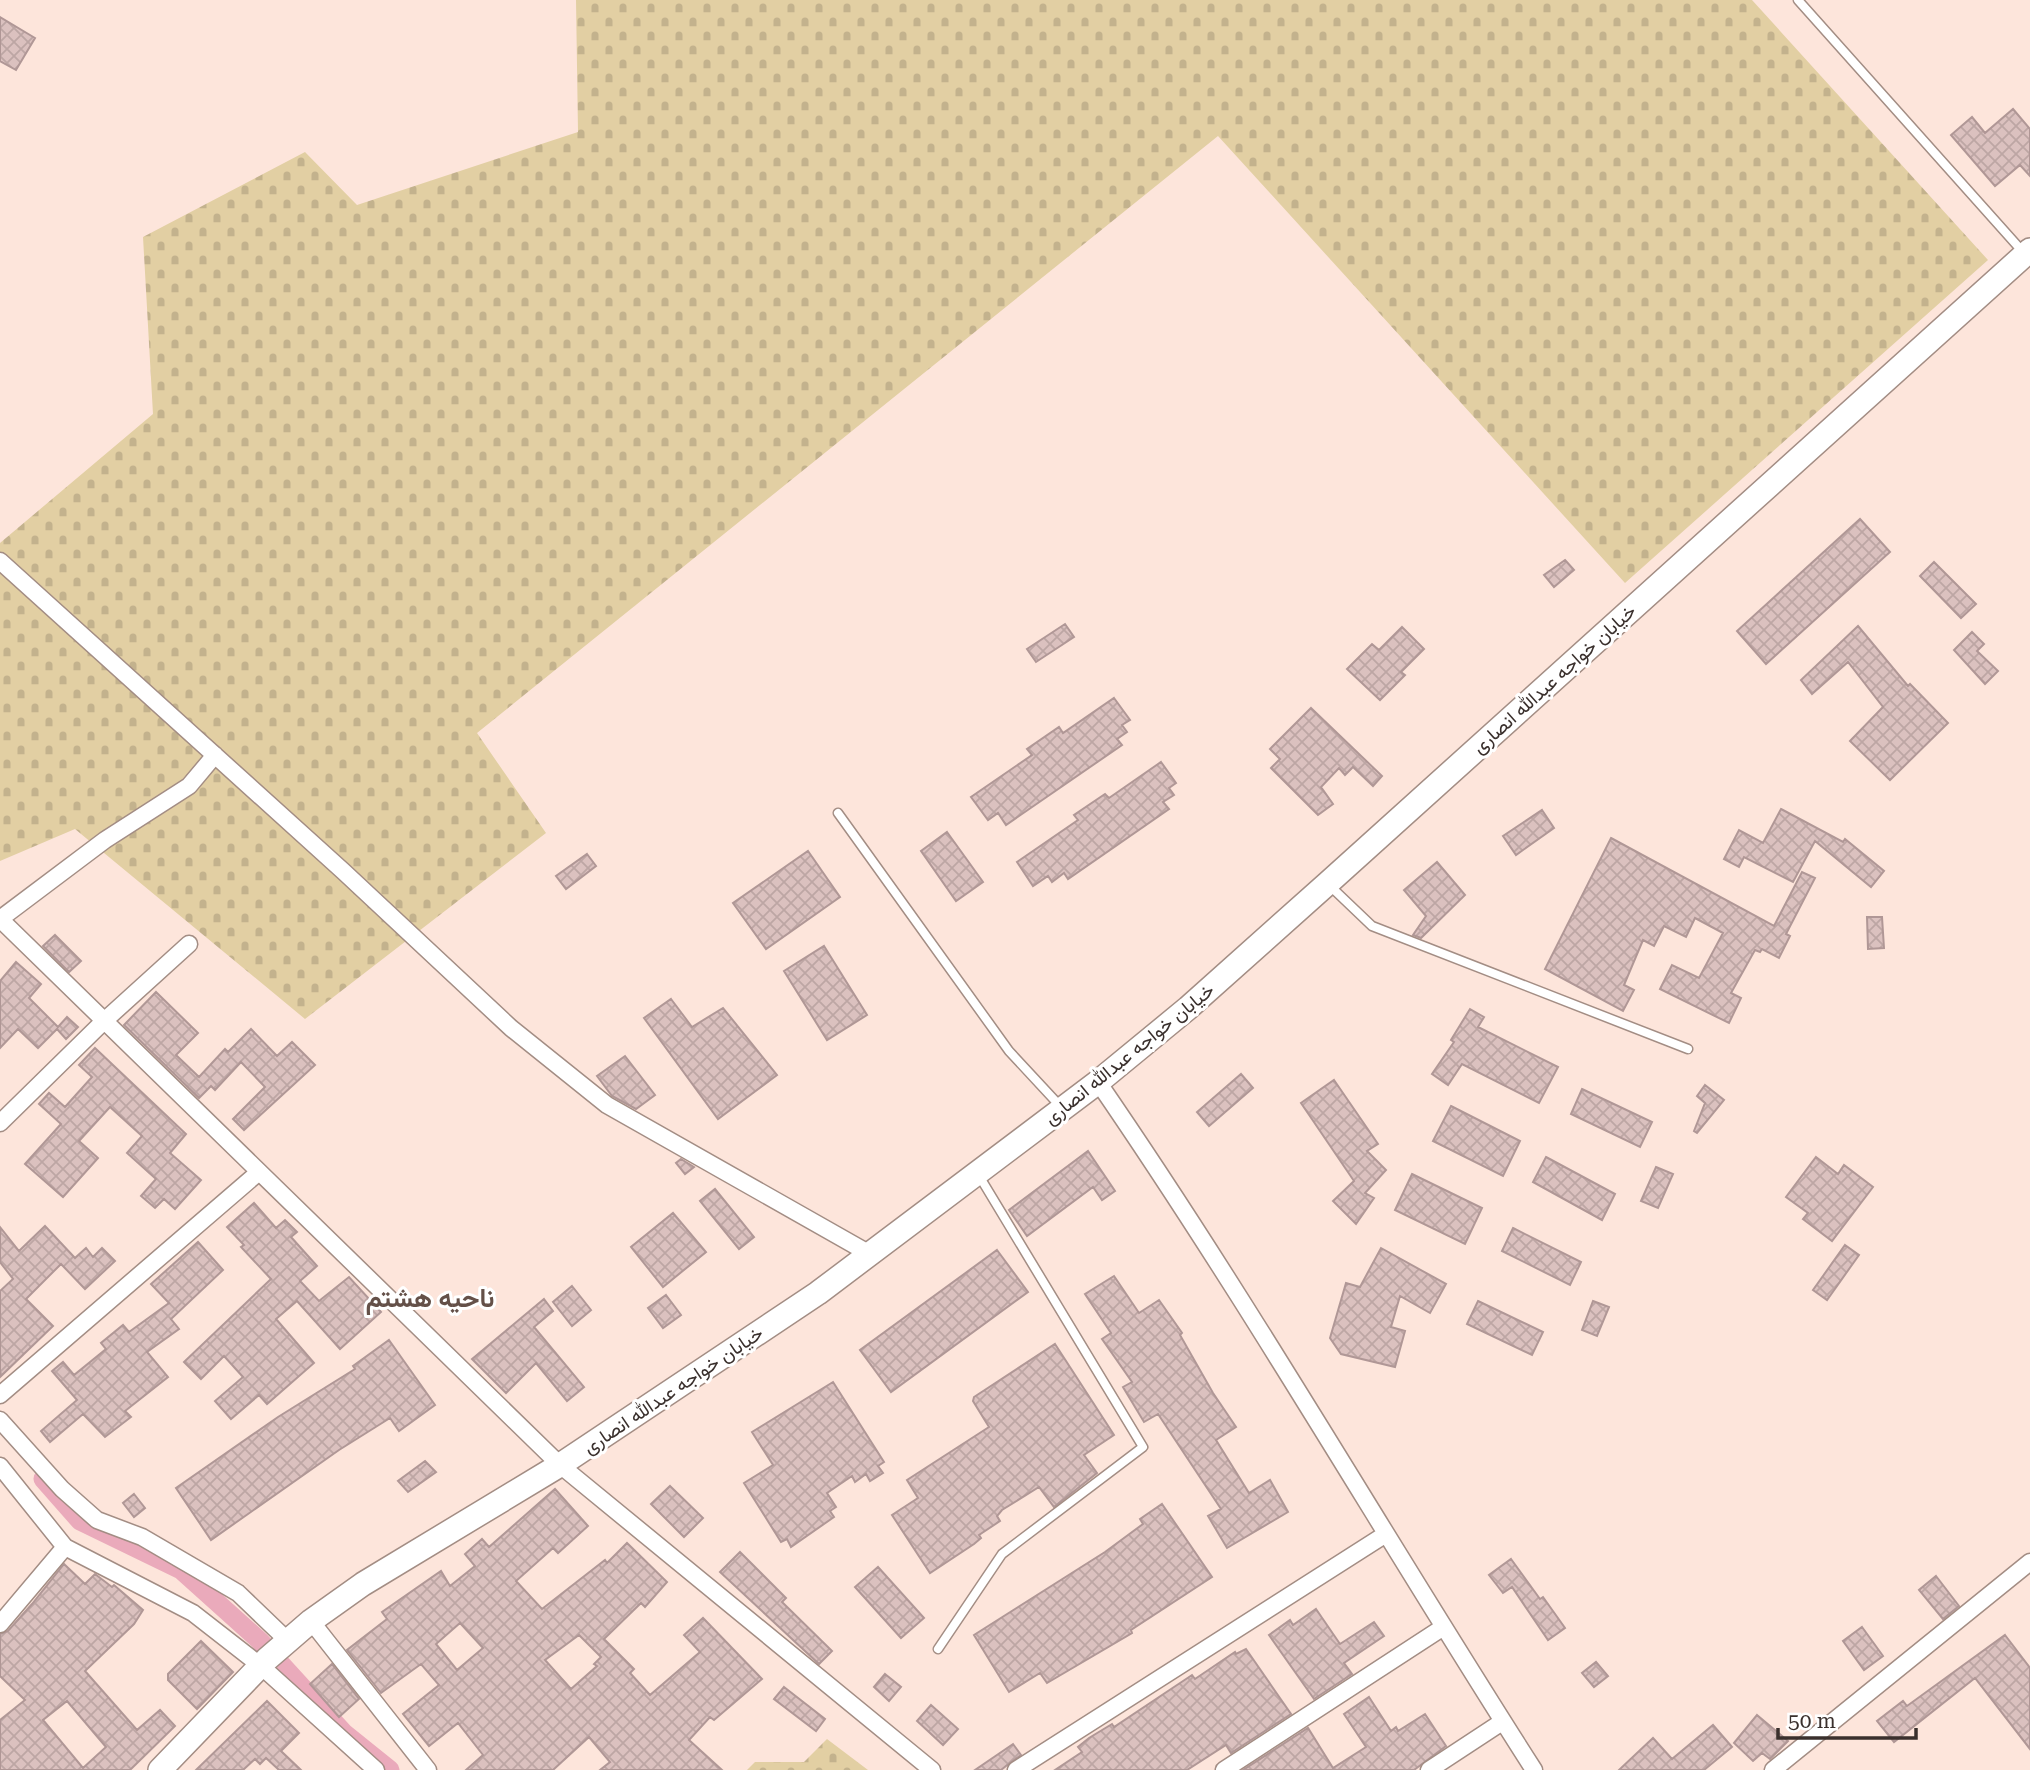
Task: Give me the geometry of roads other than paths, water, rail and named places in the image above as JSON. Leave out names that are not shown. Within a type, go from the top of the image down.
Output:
[{"type":"street","name":"خیابان خواجه عبدالله انصاری","points":[[160,1770],[286,1640],[311,1621],[363,1584],[559,1465],[818,1293],[1098,1082],[1188,1008],[1328,883],[2027,252]]},
{"type":"street","points":[[0,561],[511,1028],[607,1105],[870,1255]]},
{"type":"street","points":[[215,755],[189,786],[105,841],[0,919],[559,1465],[932,1770]]},
{"type":"street","points":[[0,1123],[103,1022],[189,944]]},
{"type":"street","points":[[1098,1082],[1193,1220],[1442,1628],[1534,1770]]},
{"type":"street","points":[[0,1395],[259,1172]]},
{"type":"street","points":[[0,1420],[61,1489],[97,1520],[142,1537],[239,1592],[286,1640]]},
{"type":"street","points":[[0,1466],[65,1547],[193,1613],[261,1666],[376,1770]]},
{"type":"street","points":[[1016,1770],[1387,1534]]},
{"type":"street","points":[[0,1625],[65,1547]]},
{"type":"street","points":[[1773,1770],[2030,1562]]},
{"type":"street","points":[[311,1621],[428,1770]]},
{"type":"street","points":[[1224,1770],[1442,1628]]},
{"type":"street","points":[[1429,1770],[1503,1721]]},
{"type":"lane","points":[[1798,0],[2027,252]]},
{"type":"lane","points":[[838,813],[1009,1051],[1063,1109]]},
{"type":"lane","points":[[1328,883],[1372,926],[1688,1049]]},
{"type":"lane","points":[[938,1649],[1002,1554],[1143,1447],[978,1174]]},
{"type":"waterway","points":[[43,1479],[80,1521],[181,1570],[260,1641],[344,1733],[390,1770]]},
{"type":"district","name":"ناحیه هشتم","points":[[430,1298]]}]
